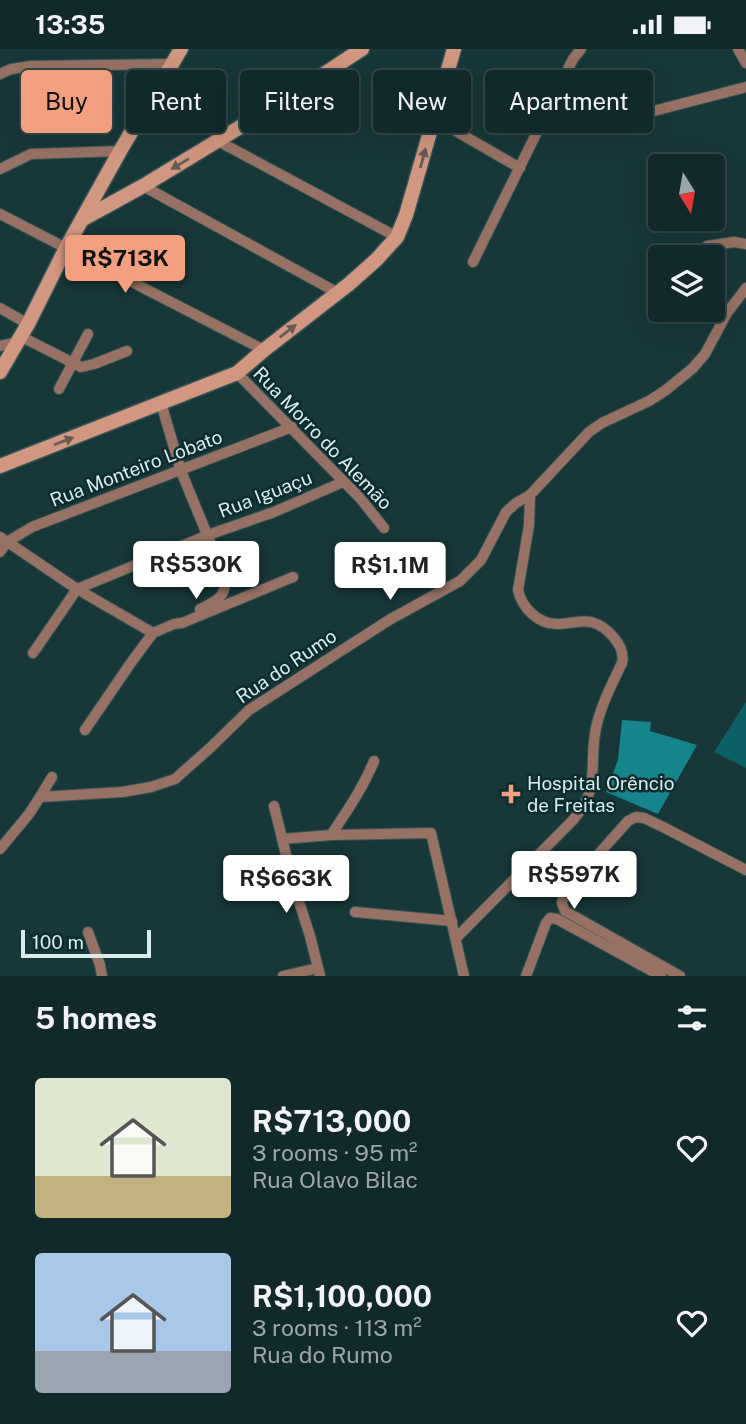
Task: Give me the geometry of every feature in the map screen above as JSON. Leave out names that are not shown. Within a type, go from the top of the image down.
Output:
[{"type":"main road","points":[[0,372],[120,151],[181,49]]},
{"type":"main road","points":[[83,219],[218,141],[362,49]]},
{"type":"main road","points":[[448,70],[454,49]]},
{"type":"main road","points":[[0,466],[237,373],[338,293],[376,260],[397,237],[406,215],[429,133]]},
{"type":"street","points":[[473,262],[573,59],[581,49]]},
{"type":"street","points":[[738,49],[746,63]]},
{"type":"street","points":[[0,74],[24,66],[172,64]]},
{"type":"street","points":[[653,111],[744,87]]},
{"type":"street","points":[[459,133],[520,168]]},
{"type":"street","points":[[218,141],[397,237]]},
{"type":"street","points":[[0,169],[31,154],[120,151]]},
{"type":"street","points":[[143,186],[338,293]]},
{"type":"street","points":[[0,214],[264,350]]},
{"type":"street","points":[[714,245],[734,242],[746,244]]},
{"type":"street","name":"Rua do Rumo","points":[[40,797],[122,792],[175,779],[249,710],[389,620],[460,581],[481,560],[506,512],[530,495],[589,432],[649,401],[693,368],[705,354],[727,313],[746,288]]},
{"type":"street","points":[[0,308],[22,334],[81,367],[127,351]]},
{"type":"street","points":[[0,346],[22,334]]},
{"type":"street","points":[[60,389],[88,334]]},
{"type":"street","name":"Rua Morro do Alemão","points":[[237,373],[360,498],[384,528]]},
{"type":"street","points":[[85,730],[153,633],[211,604],[223,593],[226,586],[181,471],[161,403]]},
{"type":"street","name":"Rua Monteiro Lobato","points":[[0,552],[4,540],[32,527],[292,427]]},
{"type":"street","name":"Rua Iguaçu","points":[[77,589],[344,482]]},
{"type":"street","points":[[456,938],[585,805],[592,785],[596,729],[601,707],[624,656],[622,647],[614,637],[597,624],[547,622],[530,612],[520,598],[517,590],[529,525],[530,495]]},
{"type":"street","points":[[4,540],[77,589],[153,633]]},
{"type":"street","points":[[174,624],[182,624],[293,577]]},
{"type":"street","points":[[33,653],[77,589]]},
{"type":"street","points":[[331,835],[356,797],[374,761]]},
{"type":"street","points":[[0,849],[29,814],[52,777]]},
{"type":"street","points":[[274,806],[319,972],[283,976]]},
{"type":"street","points":[[680,976],[565,911],[562,903],[565,891],[577,872],[595,858],[628,821],[636,817],[663,827],[746,870]]},
{"type":"street","points":[[282,839],[431,833],[464,976]]},
{"type":"street","points":[[355,912],[452,921]]},
{"type":"street","points":[[526,976],[550,918],[557,919],[661,976]]},
{"type":"street","points":[[88,932],[102,976]]},
{"type":"shaded area","points":[[746,702],[746,768],[714,752]]},
{"type":"shaded area","points":[[622,720],[651,722],[650,731],[697,745],[658,814],[606,792],[618,760]]},
{"type":"place","name":"Hospital Orêncio de Freitas","points":[[511,794]]}]
